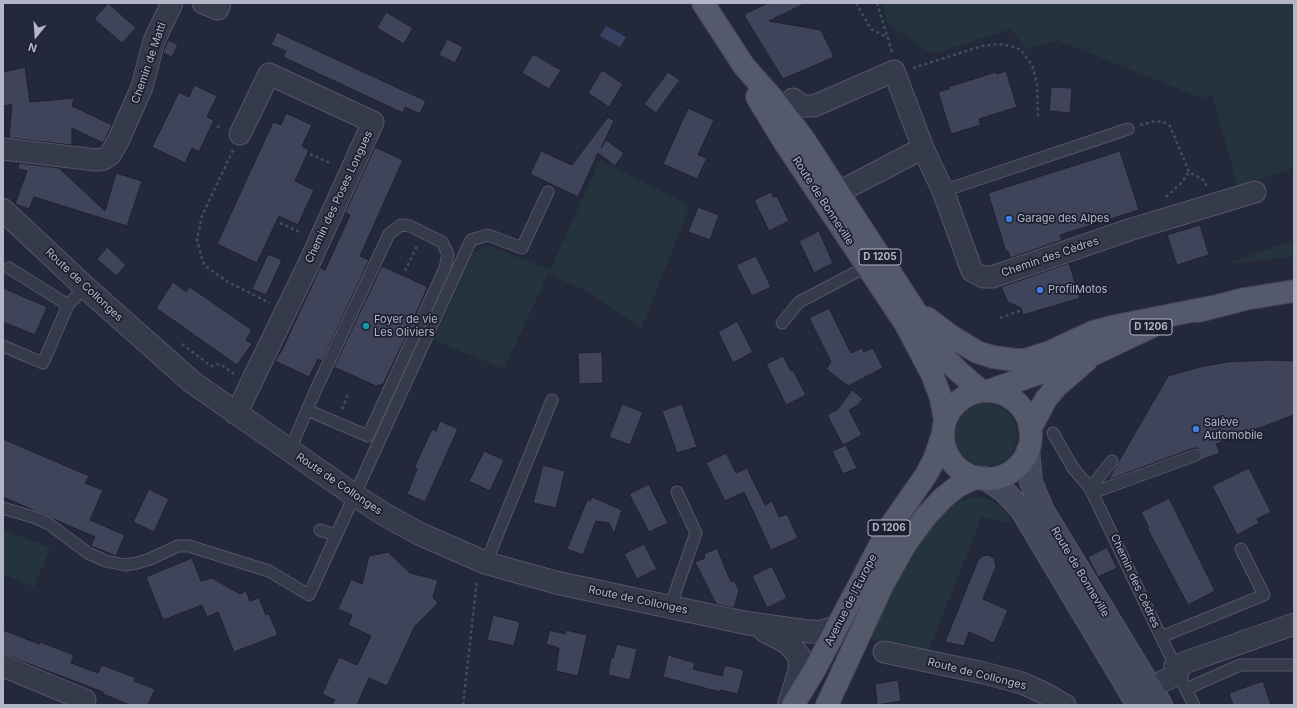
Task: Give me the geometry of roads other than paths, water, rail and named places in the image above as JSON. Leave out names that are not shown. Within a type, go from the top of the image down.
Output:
[{"type":"main road","name":"Route de Bonneville","points":[[703,3],[744,66],[787,116],[839,192],[952,366],[985,391]]},
{"type":"main road","name":"Route de Bonneville","points":[[744,66],[759,100],[785,143],[866,267],[905,323],[927,362],[941,398],[944,427]]},
{"type":"main road","name":"D 1206","points":[[985,391],[1094,354],[1163,322],[1212,307],[1250,298],[1294,291]]},
{"type":"main road","points":[[909,301],[940,328],[970,349],[993,357],[1015,360],[1025,360],[1050,352],[1093,332],[1110,326],[1212,307]]},
{"type":"main road","name":"D 1206","points":[[1030,429],[1040,408],[1053,390],[1094,354]]},
{"type":"main road","points":[[985,391],[1006,396],[1016,403],[1024,412],[1030,429],[1028,450],[1022,461],[1014,469],[997,477],[981,478],[962,471],[952,462],[944,447],[944,427],[949,412],[959,401],[967,396],[985,391]]},
{"type":"main road","name":"Avenue de l'Europe","points":[[793,705],[815,669],[889,528],[926,475],[944,427]]},
{"type":"main road","name":"Route de Bonneville","points":[[1028,450],[1033,488],[1043,511],[1146,699]]},
{"type":"main road","name":"Route de Bonneville","points":[[981,478],[1004,491],[1021,509],[1146,699]]},
{"type":"main road","name":"Avenue de l'Europe","points":[[827,705],[883,584],[906,543],[942,498],[958,486],[981,478]]},
{"type":"street","name":"Chemin de Matti","points":[[3,149],[82,159],[104,159],[110,155],[119,139],[142,88],[154,41],[172,3]]},
{"type":"street","points":[[203,3],[218,9],[220,3]]},
{"type":"street","name":"Chemin des Cèdres","points":[[793,99],[803,106],[814,106],[894,72],[923,148],[943,191],[972,271],[983,277],[992,277],[1132,229],[1256,192]]},
{"type":"street","name":"Chemin des Poses Longues","points":[[236,414],[319,241],[373,122],[269,74],[240,134]]},
{"type":"street","points":[[839,192],[923,148]]},
{"type":"street","name":"Route de Collonges","points":[[3,210],[174,368],[236,414],[354,494],[387,516],[420,534],[482,561],[558,584],[746,622],[816,632],[838,626]]},
{"type":"street","name":"Route de Collonges","points":[[746,622],[783,639],[796,650],[799,656],[800,669],[789,705]]},
{"type":"street","points":[[1146,699],[1180,676],[1294,624]]},
{"type":"street","name":"Route de Collonges","points":[[884,652],[984,673],[1022,683],[1044,692],[1065,705]]},
{"type":"street","points":[[3,666],[89,703]]},
{"type":"lane","points":[[943,191],[1128,129]]},
{"type":"lane","points":[[3,508],[36,518],[49,524],[88,553],[106,561],[125,565],[137,563],[150,559],[178,546],[189,546],[269,572],[309,595],[335,535],[471,240],[488,235],[522,248],[548,192]]},
{"type":"lane","points":[[290,450],[307,410],[389,234],[401,225],[410,226],[442,242],[448,254],[447,262],[368,436],[307,410]]},
{"type":"lane","points":[[782,323],[799,302],[866,267]]},
{"type":"lane","points":[[9,268],[68,305]]},
{"type":"lane","points":[[3,346],[43,363],[68,305],[85,287]]},
{"type":"lane","points":[[482,561],[552,400]]},
{"type":"lane","name":"Chemin des Cèdres","points":[[1053,433],[1072,468],[1092,492],[1194,705]]},
{"type":"lane","points":[[1092,492],[1196,455]]},
{"type":"lane","points":[[1092,492],[1112,461]]},
{"type":"lane","points":[[670,607],[696,533],[677,492]]},
{"type":"lane","points":[[320,530],[335,535]]},
{"type":"lane","points":[[1161,637],[1264,595],[1241,549]]},
{"type":"lane","points":[[1180,676],[1240,665],[1294,665]]},
{"type":"water","points":[[606,26],[626,37],[620,47],[600,36]]},
{"type":"place","name":"Garage des Alpes","points":[[1009,219]]},
{"type":"place","name":"ProfilMotos","points":[[1040,290]]},
{"type":"place","name":"Foyer de vie Les Oliviers","points":[[366,326]]},
{"type":"place","name":"Salève Automobile","points":[[1196,429]]}]
